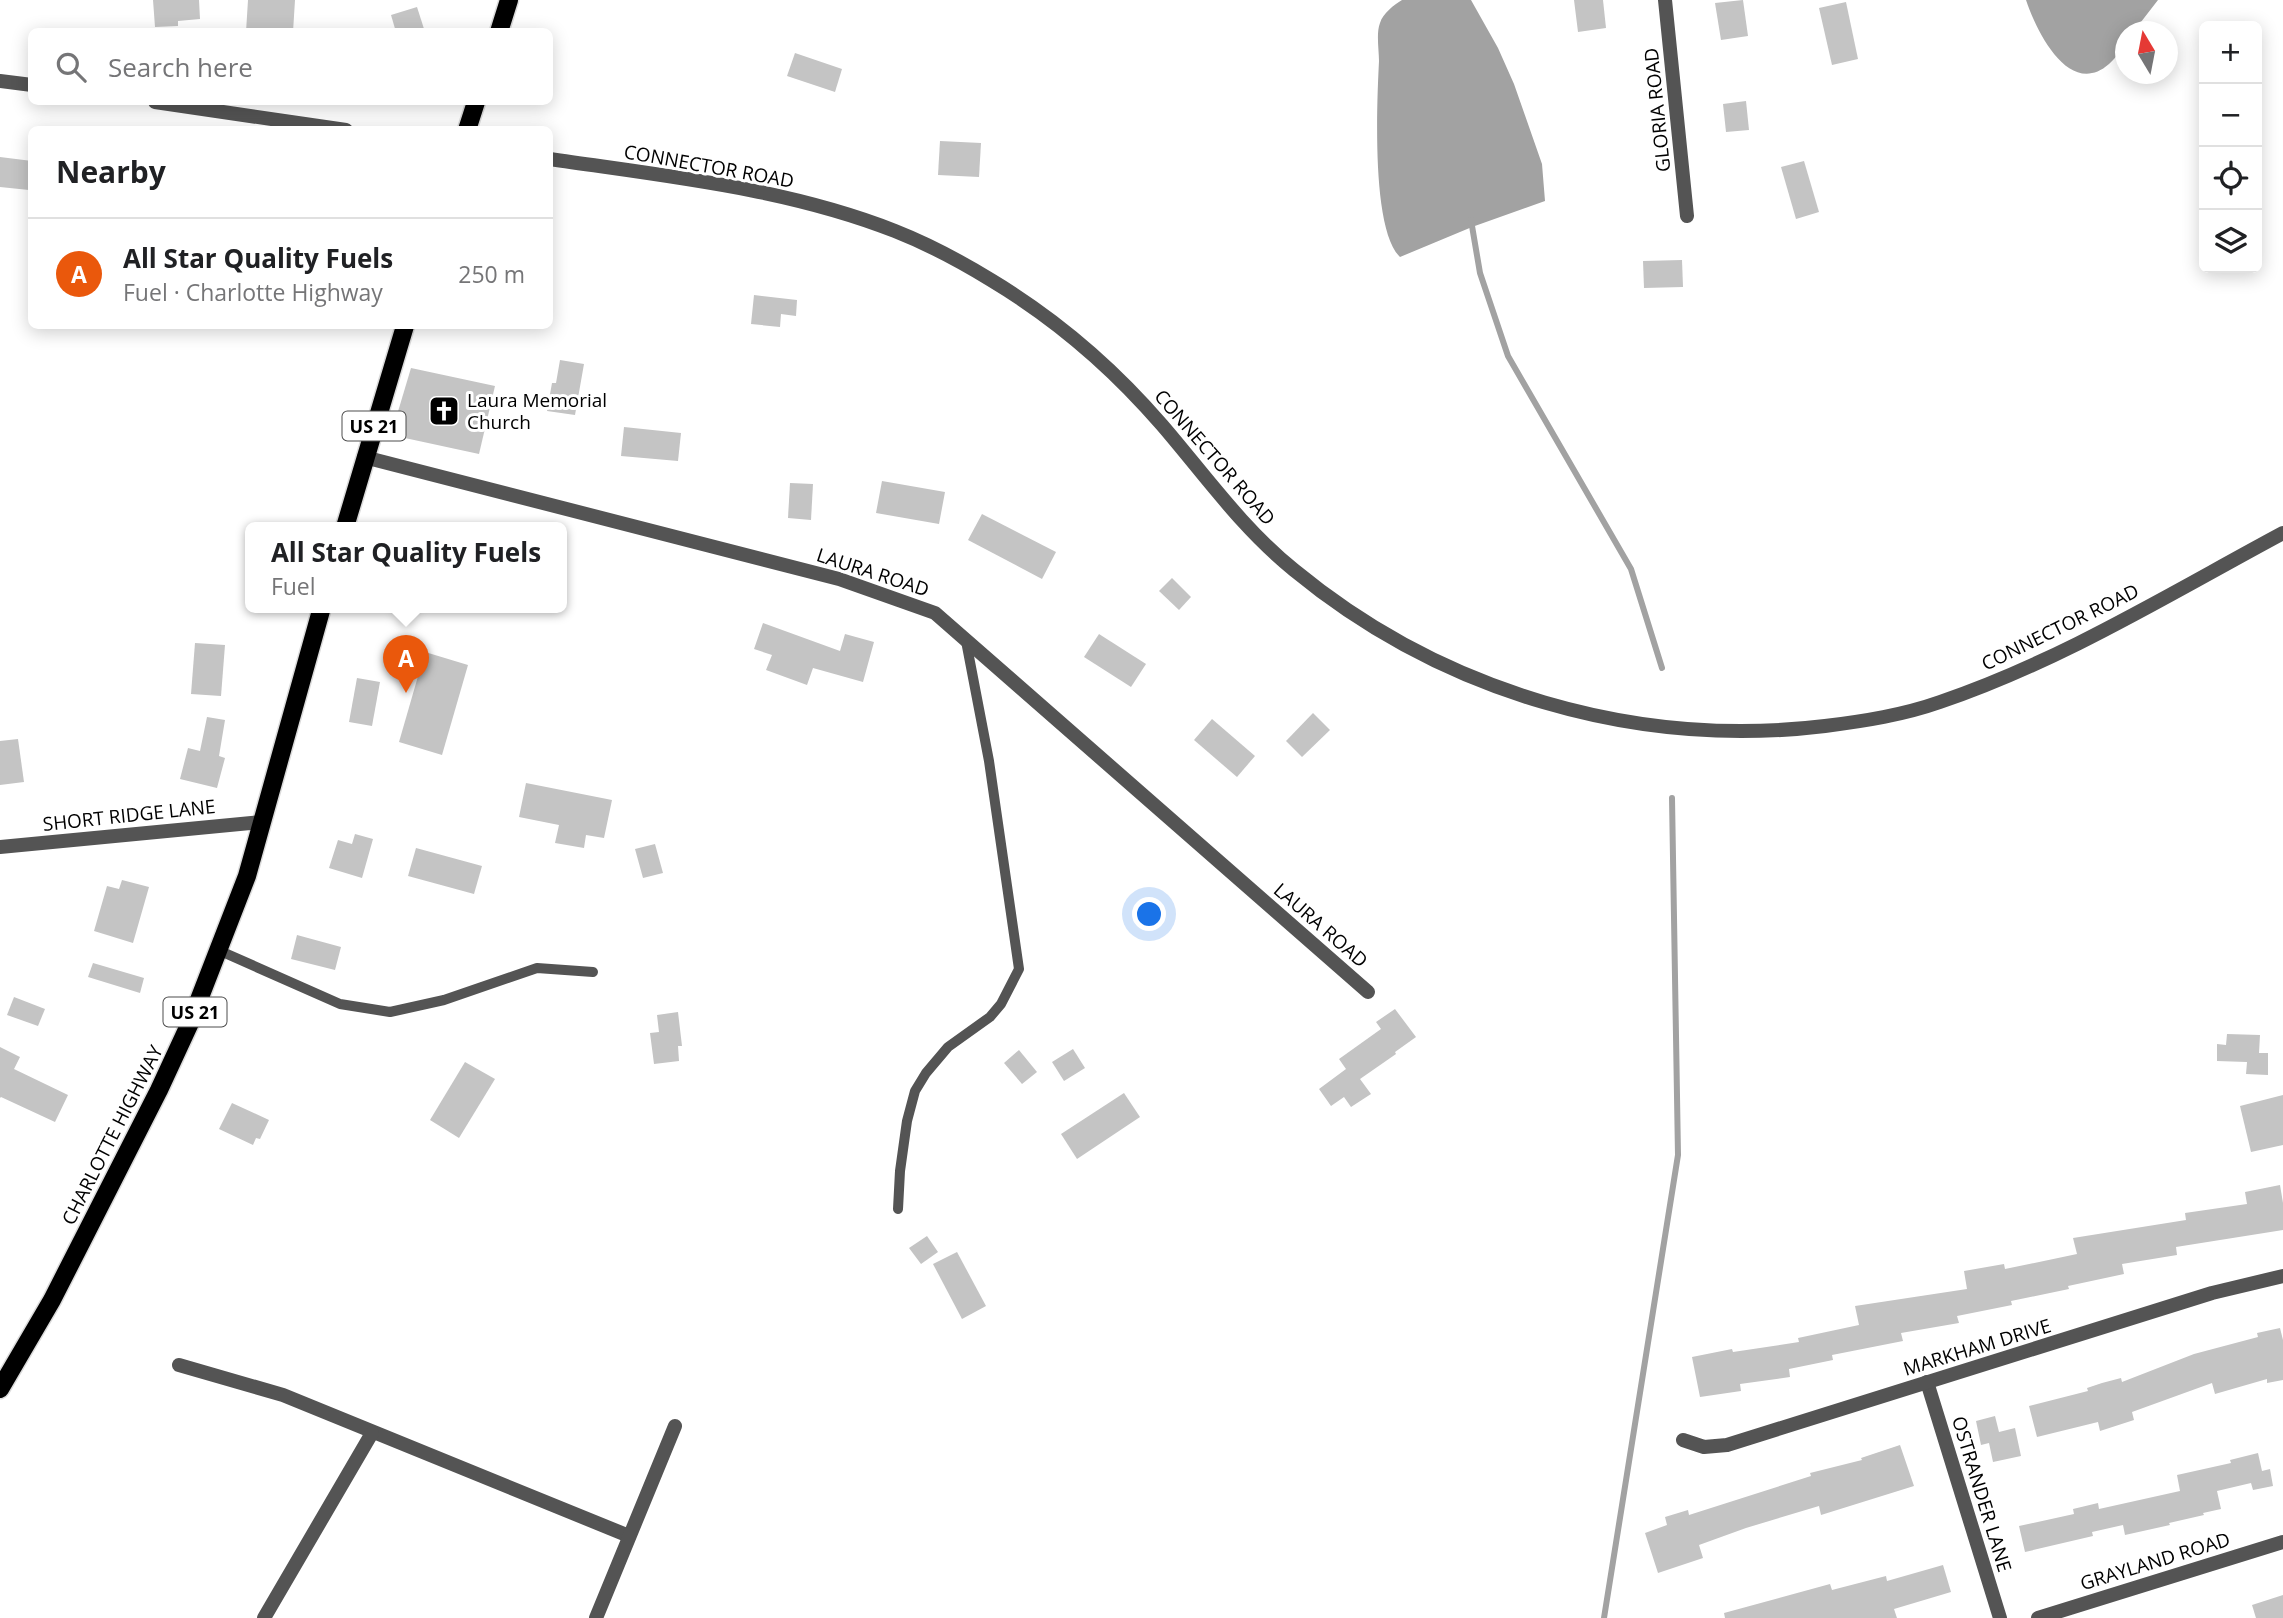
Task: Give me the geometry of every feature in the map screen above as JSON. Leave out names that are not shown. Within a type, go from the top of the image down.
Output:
[{"type":"main road","points":[[500,28],[509,0]]},
{"type":"main road","points":[[468,126],[475,105]]},
{"type":"main road","name":"US 21","points":[[346,522],[404,329]]},
{"type":"main road","name":"CHARLOTTE HIGHWAY","points":[[0,1389],[52,1300],[159,1090],[190,1023],[247,876],[320,613]]},
{"type":"street","name":"GLORIA ROAD","points":[[1665,0],[1686,216]]},
{"type":"street","points":[[0,81],[28,84]]},
{"type":"street","points":[[175,105],[319,126]]},
{"type":"street","name":"CONNECTOR ROAD","points":[[553,159],[671,177],[789,200],[850,215],[939,250],[1046,314],[1087,348],[1122,380],[1164,427],[1244,524],[1293,570],[1359,618],[1422,654],[1478,680],[1534,700],[1589,715],[1655,727],[1736,732],[1796,729],[1889,716],[1935,704],[1989,685],[2041,662],[2283,533]]},
{"type":"street","name":"LAURA ROAD","points":[[364,457],[839,579],[934,613],[1368,992]]},
{"type":"street","name":"SHORT RIDGE LANE","points":[[0,847],[262,822]]},
{"type":"street","name":"MARKHAM DRIVE","points":[[1683,1440],[1704,1447],[1727,1445],[2212,1293],[2283,1276]]},
{"type":"street","points":[[179,1365],[283,1395],[629,1536]]},
{"type":"street","name":"OSTRANDER LANE","points":[[1927,1382],[2000,1618]]},
{"type":"street","points":[[596,1618],[675,1426]]},
{"type":"street","points":[[264,1618],[372,1433]]},
{"type":"street","name":"GRAYLAND ROAD","points":[[2038,1618],[2283,1542]]},
{"type":"lane","points":[[898,1209],[907,1121],[915,1091],[948,1047],[990,1017],[1001,1004],[1004,993],[1019,969],[989,761],[966,641]]},
{"type":"lane","points":[[219,950],[340,1004],[390,1012],[444,1000],[537,968],[593,972]]},
{"type":"shaded area","points":[[1402,0],[1471,0],[1498,48],[1514,84],[1542,164],[1545,201],[1400,257],[1391,242],[1384,220],[1377,134],[1379,27],[1386,13]]},
{"type":"shaded area","points":[[2026,0],[2158,0],[2142,21],[2115,21],[2115,58],[2094,73],[2081,73],[2068,67],[2046,43]]},
{"type":"building","points":[[153,0],[199,0],[200,19],[178,21],[178,26],[155,27]]},
{"type":"building","points":[[248,0],[295,0],[293,28],[246,28]]},
{"type":"building","points":[[1574,0],[1603,0],[1606,28],[1578,32]]},
{"type":"building","points":[[1743,0],[1748,36],[1721,40],[1715,3]]},
{"type":"building","points":[[1846,2],[1858,59],[1832,65],[1819,8]]},
{"type":"building","points":[[417,7],[424,28],[395,28],[391,15]]},
{"type":"building","points":[[795,53],[842,69],[835,92],[787,76]]},
{"type":"building","points":[[1746,101],[1749,130],[1726,132],[1723,104]]},
{"type":"building","points":[[940,141],[981,143],[979,177],[938,175]]},
{"type":"building","points":[[0,157],[28,160],[28,190],[0,187]]},
{"type":"building","points":[[1804,161],[1819,212],[1796,219],[1781,167]]},
{"type":"building","points":[[1682,260],[1683,287],[1644,288],[1643,261]]},
{"type":"building","points":[[754,295],[797,300],[796,316],[781,314],[780,327],[751,324]]},
{"type":"building","points":[[560,360],[584,364],[575,415],[547,411]]},
{"type":"building","name":"Laura Memorial Church","points":[[411,368],[495,386],[479,454],[391,435]]},
{"type":"building","points":[[624,427],[681,433],[678,461],[621,456]]},
{"type":"building","points":[[882,481],[945,492],[939,524],[876,513]]},
{"type":"building","points":[[790,483],[813,484],[811,520],[788,518]]},
{"type":"building","points":[[982,514],[1056,552],[1042,579],[968,540]]},
{"type":"building","points":[[1172,578],[1191,597],[1179,610],[1159,591]]},
{"type":"building","points":[[763,623],[840,651],[845,634],[874,642],[863,682],[813,668],[807,685],[766,670],[772,655],[754,649]]},
{"type":"building","points":[[1099,634],[1146,664],[1131,687],[1084,657]]},
{"type":"building","points":[[195,643],[225,645],[221,696],[191,694]]},
{"type":"building","points":[[425,652],[468,665],[442,755],[399,742]]},
{"type":"building","points":[[357,678],[380,682],[372,726],[349,722]]},
{"type":"building","points":[[1313,713],[1330,730],[1302,757],[1286,741]]},
{"type":"building","points":[[207,717],[225,720],[219,756],[225,758],[217,788],[180,779],[188,748],[200,751]]},
{"type":"building","points":[[1212,719],[1255,756],[1237,777],[1194,740]]},
{"type":"building","points":[[18,739],[24,782],[0,785],[0,741]]},
{"type":"building","points":[[526,783],[612,800],[604,838],[586,835],[584,848],[555,843],[559,825],[519,817]]},
{"type":"building","points":[[355,834],[373,839],[362,878],[329,868],[338,840],[352,844]]},
{"type":"building","points":[[655,844],[663,873],[643,878],[635,849]]},
{"type":"building","points":[[416,848],[482,866],[474,894],[408,876]]},
{"type":"building","points":[[122,880],[149,887],[133,943],[94,931],[107,886],[119,889]]},
{"type":"building","points":[[297,935],[341,947],[335,970],[291,959]]},
{"type":"building","points":[[93,963],[144,978],[140,993],[88,977]]},
{"type":"building","points":[[14,997],[45,1009],[38,1026],[7,1015]]},
{"type":"building","points":[[1395,1009],[1416,1037],[1360,1079],[1371,1094],[1351,1107],[1344,1097],[1331,1106],[1319,1089],[1346,1069],[1339,1059],[1381,1029],[1376,1022]]},
{"type":"building","points":[[678,1012],[682,1046],[678,1046],[679,1061],[654,1064],[650,1033],[659,1032],[657,1015]]},
{"type":"building","points":[[2227,1034],[2260,1035],[2259,1053],[2268,1053],[2268,1075],[2246,1074],[2247,1062],[2217,1061],[2217,1044],[2226,1045]]},
{"type":"building","points":[[0,1047],[20,1057],[14,1069],[68,1095],[55,1122],[0,1098]]},
{"type":"building","points":[[1073,1049],[1085,1068],[1064,1081],[1052,1062]]},
{"type":"building","points":[[1019,1050],[1037,1072],[1022,1084],[1004,1063]]},
{"type":"building","points":[[465,1062],[495,1079],[459,1138],[430,1120]]},
{"type":"building","points":[[1124,1093],[1140,1117],[1077,1159],[1061,1134]]},
{"type":"building","points":[[2283,1095],[2283,1145],[2251,1152],[2240,1106]]},
{"type":"building","points":[[232,1103],[269,1120],[260,1139],[256,1138],[253,1145],[219,1129]]},
{"type":"building","points":[[2280,1185],[2283,1230],[2176,1247],[2177,1255],[2122,1264],[2124,1274],[2011,1301],[2012,1305],[1957,1316],[1959,1323],[1901,1333],[1903,1341],[1832,1355],[1833,1360],[1789,1369],[1790,1377],[1740,1384],[1741,1391],[1700,1397],[1692,1357],[1732,1349],[1733,1352],[1799,1342],[1798,1338],[1859,1325],[1855,1306],[1967,1289],[1964,1271],[2004,1264],[2005,1269],[2077,1254],[2073,1238],[2186,1220],[2185,1213],[2247,1204],[2245,1192]]},
{"type":"building","points":[[927,1236],[938,1252],[921,1264],[909,1248]]},
{"type":"building","points":[[957,1252],[986,1306],[962,1319],[933,1264]]},
{"type":"building","points":[[2280,1328],[2283,1340],[2283,1380],[2267,1383],[2267,1379],[2215,1394],[2212,1383],[2132,1412],[2134,1420],[2100,1431],[2098,1422],[2037,1437],[2029,1406],[2088,1391],[2087,1388],[2121,1378],[2122,1382],[2194,1354],[2258,1337],[2257,1333]]},
{"type":"building","points":[[1995,1416],[1999,1432],[2015,1428],[2021,1456],[1993,1462],[1989,1443],[1981,1445],[1976,1421]]},
{"type":"building","points":[[1900,1445],[1914,1486],[1821,1515],[1819,1506],[1746,1528],[1699,1545],[1703,1558],[1658,1573],[1645,1533],[1667,1525],[1665,1517],[1688,1510],[1689,1515],[1811,1476],[1810,1473],[1862,1460],[1861,1458]]},
{"type":"building","points":[[2258,1453],[2262,1471],[2270,1469],[2273,1486],[2253,1490],[2251,1483],[2217,1491],[2221,1509],[2169,1523],[2170,1525],[2125,1535],[2123,1525],[2092,1532],[2093,1536],[2025,1552],[2019,1526],[2074,1514],[2073,1509],[2098,1503],[2099,1509],[2180,1491],[2177,1475],[2231,1463],[2230,1460]]},
{"type":"building","points":[[1943,1565],[1951,1592],[1894,1609],[1897,1618],[1725,1618],[1724,1613],[1830,1584],[1832,1590],[1886,1576],[1887,1581]]},
{"type":"building","points":[[2283,1595],[2283,1618],[2256,1618],[2252,1605]]},
{"type":"waterway","points":[[1471,220],[1480,273],[1508,356],[1631,569],[1662,668]]},
{"type":"waterway","points":[[1604,1618],[1678,1155],[1672,798]]},
{"type":"place","name":"Laura Memorial Church","points":[[444,411]]},
{"type":"place","name":"All Star Quality Fuels","points":[[406,693]]}]
